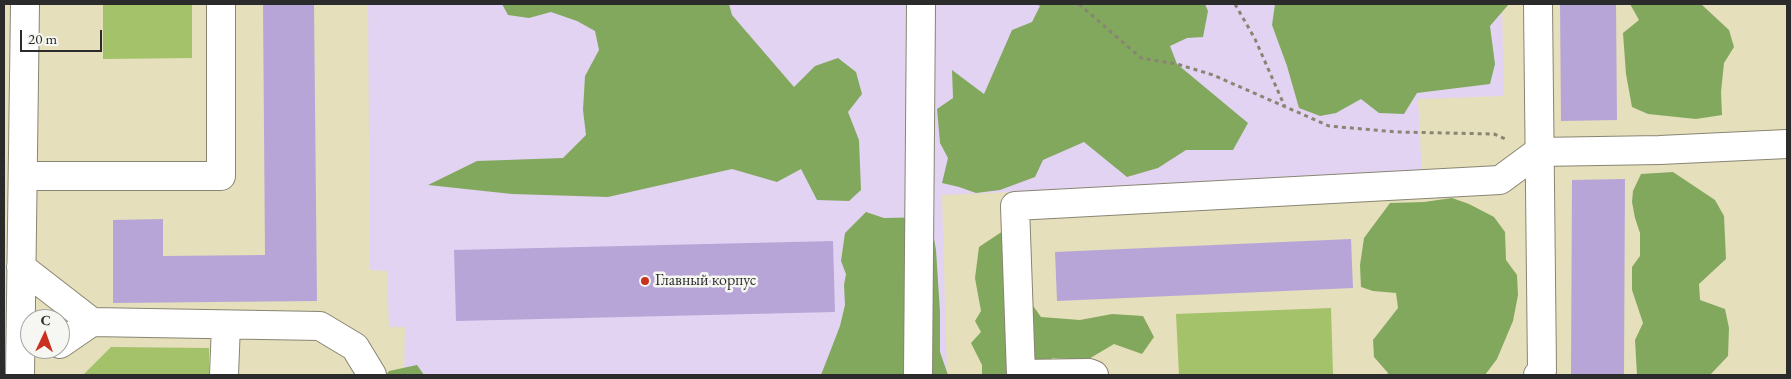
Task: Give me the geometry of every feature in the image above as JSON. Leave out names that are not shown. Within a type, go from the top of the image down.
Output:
[{"type":"lane","points":[[20,373],[25,4]]},
{"type":"lane","points":[[23,176],[221,176],[221,4]]},
{"type":"lane","points":[[918,375],[921,4]]},
{"type":"lane","points":[[1538,4],[1538,152],[1542,371],[1538,375]]},
{"type":"lane","points":[[1094,375],[1089,373],[1021,375],[1015,206],[1500,180],[1538,152],[1660,150],[1787,144]]},
{"type":"lane","points":[[21,267],[92,322]]},
{"type":"lane","points":[[70,337],[92,322],[320,326],[355,346],[372,375]]},
{"type":"lane","points":[[224,375],[226,324]]},
{"type":"lane","points":[[20,373],[39,359]]},
{"type":"path","points":[[1079,4],[1141,58],[1177,64],[1213,75],[1328,126],[1398,132],[1494,134],[1538,152]]},
{"type":"path","points":[[1235,4],[1255,39],[1286,108]]},
{"type":"shaded area","points":[[368,4],[1502,4],[1504,96],[1418,99],[1422,174],[942,195],[947,375],[404,375],[405,327],[389,327],[387,271],[370,270]]},
{"type":"green space","points":[[103,4],[192,4],[192,58],[103,59]]},
{"type":"green space","points":[[502,4],[729,4],[732,15],[794,87],[815,66],[838,58],[856,72],[862,94],[848,112],[859,140],[861,190],[849,201],[817,200],[801,169],[777,182],[732,169],[608,197],[512,194],[428,185],[477,161],[563,158],[586,135],[583,110],[585,76],[599,50],[595,31],[577,21],[551,12],[529,18],[508,15]]},
{"type":"green space","points":[[1036,4],[1205,4],[1208,11],[1203,37],[1187,38],[1170,46],[1177,64],[1248,123],[1233,150],[1186,150],[1158,168],[1127,177],[1084,142],[1043,160],[1035,177],[1000,190],[976,193],[942,183],[948,158],[940,143],[937,109],[953,98],[952,70],[984,94],[1012,30],[1032,22],[1040,6]]},
{"type":"green space","points":[[1275,4],[1509,4],[1490,26],[1495,64],[1490,84],[1417,93],[1404,114],[1379,113],[1361,99],[1336,113],[1320,116],[1299,108],[1287,66],[1272,25]]},
{"type":"green space","points":[[1630,4],[1701,4],[1729,30],[1734,47],[1724,63],[1721,92],[1722,115],[1696,119],[1648,114],[1632,107],[1626,74],[1623,33],[1639,20]]},
{"type":"green space","points":[[1673,172],[1715,200],[1724,216],[1726,259],[1699,284],[1700,300],[1725,309],[1729,328],[1728,356],[1710,375],[1637,375],[1635,340],[1643,323],[1632,290],[1632,267],[1640,256],[1640,233],[1632,202],[1633,191],[1641,174]]},
{"type":"green space","points":[[1452,198],[1469,204],[1494,217],[1505,232],[1506,260],[1517,275],[1518,295],[1513,321],[1497,359],[1485,375],[1387,375],[1388,373],[1374,357],[1373,340],[1398,308],[1396,293],[1373,291],[1361,287],[1360,265],[1364,238],[1390,203],[1424,202]]},
{"type":"green space","points":[[866,212],[884,218],[930,217],[936,250],[940,312],[940,352],[948,375],[821,375],[840,326],[845,305],[844,285],[846,274],[841,261],[845,233]]},
{"type":"green space","points":[[1003,231],[1022,290],[1041,317],[1080,320],[1112,314],[1143,316],[1154,337],[1142,354],[1114,344],[1087,360],[1052,358],[1038,375],[982,375],[982,365],[971,343],[981,332],[975,321],[981,311],[975,278],[979,247]]},
{"type":"green space","points":[[1331,308],[1333,375],[1179,375],[1176,314]]},
{"type":"green space","points":[[111,347],[209,348],[209,375],[83,375]]},
{"type":"green space","points":[[417,365],[424,375],[386,375],[389,371]]},
{"type":"building","points":[[263,4],[314,4],[317,301],[113,303],[113,220],[163,219],[163,256],[265,255]]},
{"type":"building","points":[[1560,4],[1616,4],[1617,120],[1561,121]]},
{"type":"building","points":[[1625,179],[1624,375],[1571,375],[1572,180]]},
{"type":"building","points":[[1351,239],[1353,288],[1057,301],[1055,252]]},
{"type":"building","name":"Главный корпус","points":[[833,241],[835,312],[456,321],[454,250]]},
{"type":"place","name":"Главный корпус","points":[[645,281]]}]
